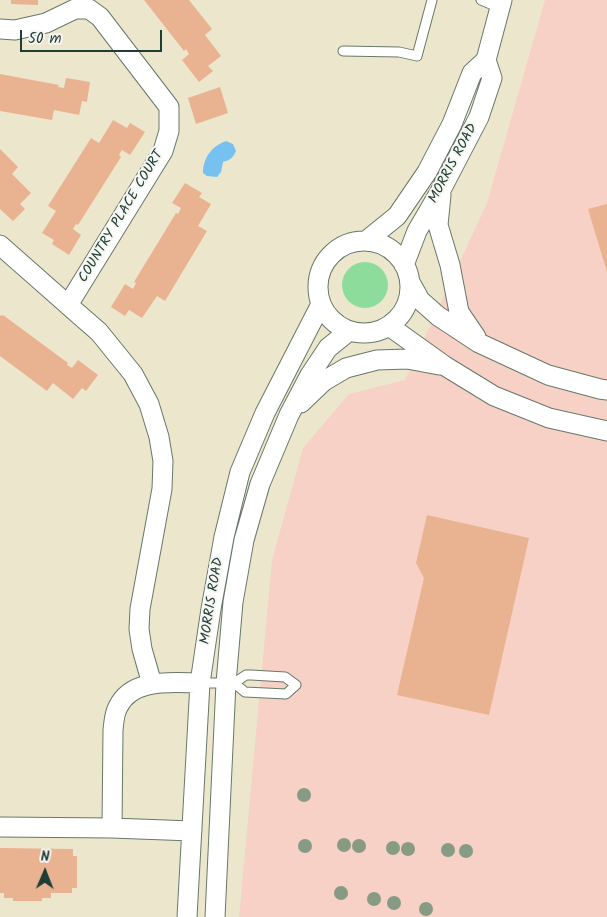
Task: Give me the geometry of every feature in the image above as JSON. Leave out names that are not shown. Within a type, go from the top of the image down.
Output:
[{"type":"street","name":"MORRIS ROAD","points":[[366,241],[398,216],[427,172],[452,124],[472,73],[486,60],[501,4]]},
{"type":"street","name":"COUNTRY PLACE COURT","points":[[0,29],[15,30],[46,23],[75,9],[90,9],[100,17],[168,107],[169,131],[163,151],[68,305]]},
{"type":"street","name":"MORRIS ROAD","points":[[407,273],[418,231],[482,109],[492,78],[486,60]]},
{"type":"street","points":[[441,190],[438,225],[450,265],[459,312],[479,343]]},
{"type":"street","points":[[407,273],[410,295],[406,307],[399,318],[389,326],[376,332],[349,331],[337,325],[327,316],[321,304],[318,278],[330,255],[341,247],[353,242],[366,241],[381,244],[395,253],[407,273],[420,300],[438,316],[479,343],[548,375],[607,390]]},
{"type":"street","points":[[0,245],[99,332],[133,374],[149,404],[159,437],[163,462],[162,489],[140,609],[139,629],[142,649],[152,684]]},
{"type":"street","name":"MORRIS ROAD","points":[[187,917],[200,683],[222,546],[240,472],[264,413],[321,304]]},
{"type":"street","points":[[389,326],[445,366],[494,396],[550,418],[607,431]]},
{"type":"street","name":"MORRIS ROAD","points":[[215,917],[230,683],[233,602],[244,540],[260,484],[310,374],[328,348],[349,331]]},
{"type":"street","points":[[290,415],[324,381],[346,368],[377,360],[407,359],[445,366]]},
{"type":"street","points":[[112,828],[113,730],[114,718],[122,699],[129,692],[152,684],[174,682],[200,683]]},
{"type":"street","points":[[0,827],[192,831]]},
{"type":"lane","points":[[343,51],[399,52],[416,56],[432,0]]},
{"type":"lane","points":[[481,0],[501,4]]},
{"type":"lane","points":[[200,683],[230,683],[246,674],[285,677],[296,686],[286,694],[245,692],[230,683]]},
{"type":"shaded area","points":[[545,0],[607,0],[607,917],[239,917],[272,560],[303,448],[349,394],[405,380],[487,203]]},
{"type":"green space","points":[[370,262],[382,268],[387,276],[387,294],[382,302],[374,307],[360,308],[348,302],[343,294],[342,280],[348,268],[356,263]]},
{"type":"water","points":[[226,141],[233,144],[235,153],[231,158],[223,162],[221,172],[217,177],[207,176],[203,173],[203,168],[209,153],[216,146]]},
{"type":"building","points":[[11,0],[38,0],[38,5],[11,4]]},
{"type":"building","points":[[144,0],[189,0],[212,29],[205,35],[221,56],[208,66],[213,71],[199,82],[182,60],[189,54],[186,49],[184,51]]},
{"type":"building","points":[[0,74],[59,85],[58,87],[64,88],[66,78],[90,82],[87,102],[82,101],[79,115],[54,110],[52,120],[0,111]]},
{"type":"building","points":[[220,87],[228,113],[196,124],[188,98]]},
{"type":"building","points":[[113,120],[127,128],[130,123],[145,132],[130,155],[122,150],[119,155],[121,157],[78,225],[76,224],[73,229],[81,235],[69,255],[52,244],[54,240],[42,233],[56,211],[48,206],[91,138],[99,143]]},
{"type":"building","points":[[0,149],[18,167],[12,174],[31,193],[20,204],[25,209],[13,221],[0,209]]},
{"type":"building","points":[[185,183],[202,193],[199,197],[211,204],[198,226],[207,231],[165,301],[157,296],[142,318],[129,310],[125,316],[111,307],[125,284],[133,289],[136,283],[134,282],[176,213],[178,214],[181,208],[172,203]]},
{"type":"building","points":[[607,204],[607,272],[588,209]]},
{"type":"building","points":[[0,315],[3,315],[68,363],[67,365],[72,368],[78,360],[98,375],[86,391],[82,388],[73,399],[53,383],[47,391],[0,356]]},
{"type":"building","points":[[427,515],[529,538],[489,715],[397,695],[424,578],[416,563]]},
{"type":"building","points":[[0,848],[73,849],[73,856],[77,856],[77,888],[72,888],[72,893],[51,893],[51,898],[42,898],[42,901],[13,901],[13,898],[4,898],[4,893],[0,893]]}]
